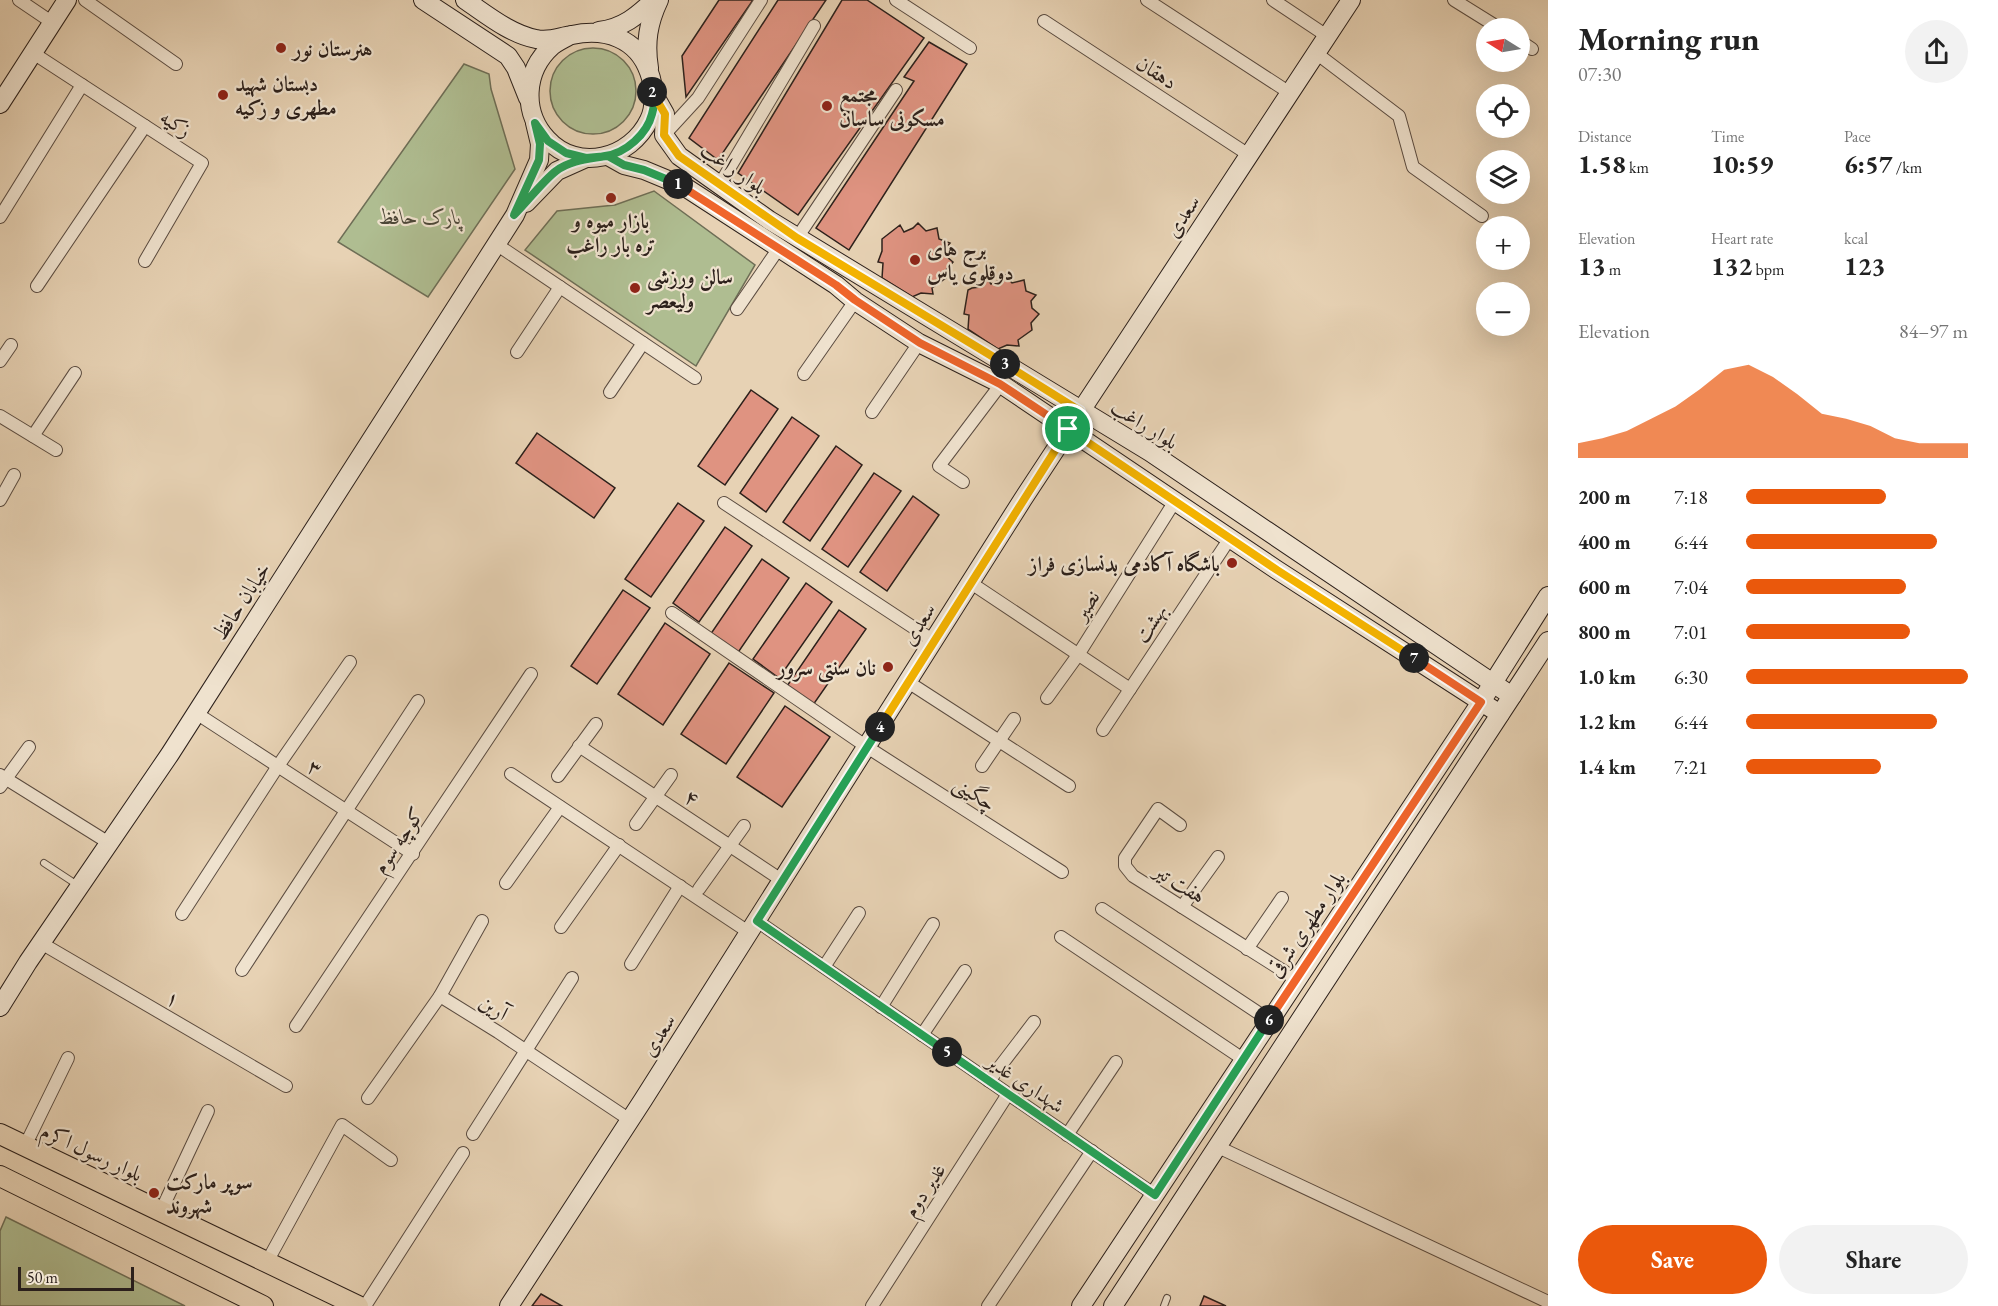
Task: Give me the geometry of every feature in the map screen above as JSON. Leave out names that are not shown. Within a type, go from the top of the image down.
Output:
[{"type":"main road","name":"بلوار رسول اکرم","points":[[0,1134],[358,1306]]},
{"type":"main road","points":[[0,1176],[240,1301],[262,1306]]},
{"type":"street","points":[[19,0],[53,23]]},
{"type":"street","points":[[3,95],[67,0]]},
{"type":"street","points":[[85,0],[176,64]]},
{"type":"street","points":[[423,0],[508,56],[516,68],[535,123],[548,141],[566,153],[586,158],[608,156],[626,148],[641,135],[651,117],[655,98],[644,60],[631,45],[614,35],[592,31]]},
{"type":"street","points":[[465,0],[521,35],[538,40],[550,40],[618,27],[635,18],[654,0]]},
{"type":"street","points":[[659,0],[649,24],[647,39],[651,83],[665,114],[664,135]]},
{"type":"street","points":[[664,135],[698,98],[761,0]]},
{"type":"street","points":[[896,0],[970,48]]},
{"type":"street","points":[[1147,0],[1290,93]]},
{"type":"street","points":[[1274,0],[1328,36]]},
{"type":"street","name":"سعدی","points":[[509,1306],[783,881],[1068,429],[1351,0]]},
{"type":"street","points":[[1454,0],[1484,18]]},
{"type":"street","name":"دهقان","points":[[1044,21],[1249,155]]},
{"type":"street","points":[[720,184],[814,26]]},
{"type":"street","points":[[528,100],[530,81],[538,61],[553,45],[571,35]]},
{"type":"street","name":"زکیه","points":[[33,53],[202,163],[145,261]]},
{"type":"street","points":[[1316,53],[1399,116],[1413,167],[1482,216]]},
{"type":"street","points":[[0,218],[82,85]]},
{"type":"street","points":[[797,238],[896,90]]},
{"type":"street","name":"خیابان حافظ","points":[[0,1007],[196,713],[514,215],[539,160],[540,144],[535,123]]},
{"type":"street","points":[[37,286],[145,126]]},
{"type":"street","name":"بلوار راغب","points":[[664,135],[679,156],[797,238],[1150,452],[1512,696]]},
{"type":"street","name":"بلوار راغب","points":[[608,156],[624,165],[644,170],[685,187],[836,285],[920,343],[1000,384],[1230,538],[1500,714]]},
{"type":"street","name":"خیابان حافظ","points":[[514,215],[556,171],[586,158]]},
{"type":"street","points":[[496,244],[695,378]]},
{"type":"street","points":[[737,309],[779,248]]},
{"type":"street","points":[[517,352],[560,287]]},
{"type":"street","points":[[804,374],[855,300]]},
{"type":"street","points":[[610,392],[643,343]]},
{"type":"street","points":[[872,412],[920,343]]},
{"type":"street","points":[[0,361],[11,345]]},
{"type":"street","points":[[33,436],[75,373]]},
{"type":"street","points":[[963,482],[939,466],[1000,384]]},
{"type":"street","points":[[0,416],[56,450]]},
{"type":"street","points":[[0,500],[14,475]]},
{"type":"street","name":"نصیر","points":[[1047,698],[1078,655],[1175,501]]},
{"type":"street","points":[[724,503],[934,641]]},
{"type":"street","name":"بهشت","points":[[1103,730],[1230,538]]},
{"type":"street","points":[[970,583],[1130,689]]},
{"type":"street","name":"بلوار مطهری شرقی","points":[[1081,1306],[1481,702],[1548,596]]},
{"type":"street","name":"چگینی","points":[[672,613],[867,747],[1062,872]]},
{"type":"street","points":[[1113,1306],[1548,641]]},
{"type":"street","points":[[182,914],[278,766],[350,662]]},
{"type":"street","name":"کوچه سوم","points":[[296,1026],[531,674]]},
{"type":"street","points":[[908,682],[1069,786]]},
{"type":"street","points":[[242,970],[348,812],[418,700]]},
{"type":"street","name":"۳","points":[[196,713],[412,854]]},
{"type":"street","points":[[982,766],[1014,719]]},
{"type":"street","points":[[558,776],[596,724]]},
{"type":"street","name":"۴","points":[[579,746],[783,881]]},
{"type":"street","points":[[28,747],[2,780],[109,843]]},
{"type":"street","name":"شهداری غدیر","points":[[511,774],[680,886],[824,967],[1155,1195]]},
{"type":"street","points":[[636,824],[671,775]]},
{"type":"street","points":[[506,883],[560,807]]},
{"type":"street","name":"هفت تیر","points":[[1180,825],[1158,809],[1125,858],[1125,866],[1132,876],[1296,979]]},
{"type":"street","points":[[699,889],[744,826]]},
{"type":"street","points":[[561,927],[619,846]]},
{"type":"street","points":[[1182,907],[1218,857]]},
{"type":"street","points":[[631,964],[680,886]]},
{"type":"street","points":[[1247,948],[1282,898]]},
{"type":"street","points":[[1102,909],[1269,1020]]},
{"type":"street","points":[[824,967],[859,914]]},
{"type":"street","points":[[369,1098],[440,996],[482,921]]},
{"type":"street","points":[[882,1007],[933,924]]},
{"type":"street","points":[[1061,937],[1243,1059]]},
{"type":"street","name":"۱","points":[[41,943],[286,1086]]},
{"type":"street","points":[[922,1035],[965,971]]},
{"type":"street","points":[[473,1134],[572,978]]},
{"type":"street","name":"آرین","points":[[440,996],[630,1120]]},
{"type":"street","points":[[989,1081],[1035,1022]]},
{"type":"street","points":[[25,1146],[68,1058]]},
{"type":"street","points":[[1067,1135],[1116,1062]]},
{"type":"street","name":"غدیر دوم","points":[[872,1306],[1008,1094]]},
{"type":"street","points":[[161,1211],[208,1111]]},
{"type":"street","points":[[267,1262],[342,1125],[391,1160]]},
{"type":"street","points":[[1218,1148],[1548,1302]]},
{"type":"street","points":[[988,1306],[1092,1151]]},
{"type":"street","points":[[365,1306],[463,1153]]},
{"type":"lane","points":[[44,863],[79,887]]},
{"type":"lane","points":[[1164,1306],[1167,1298]]},
{"type":"green space","points":[[593,48],[617,55],[629,67],[636,91],[629,115],[617,127],[593,134],[569,127],[557,115],[550,91],[557,67],[569,55]]},
{"type":"green space","name":"پارک حافظ","points":[[464,64],[489,74],[491,89],[515,169],[428,297],[338,242]]},
{"type":"green space","points":[[654,191],[755,265],[696,366],[525,250],[557,211],[615,205]]},
{"type":"green space","points":[[6,1217],[185,1306],[0,1306],[0,1231]]},
{"type":"building","points":[[719,0],[753,0],[686,97],[682,56]]},
{"type":"building","name":"مجتمع مسکونی ساسان","points":[[778,0],[826,0],[718,160],[689,138]]},
{"type":"building","name":"مجتمع مسکونی ساسان","points":[[842,0],[867,0],[924,38],[798,215],[738,173]]},
{"type":"building","name":"مجتمع مسکونی ساسان","points":[[929,42],[967,64],[849,250],[816,228],[914,81],[904,77]]},
{"type":"building","name":"برج های دوقلوی یاس","points":[[918,223],[926,231],[937,228],[939,239],[950,243],[945,249],[946,256],[953,262],[945,271],[946,278],[932,288],[933,294],[921,293],[912,297],[882,278],[883,263],[878,262],[882,251],[882,239],[900,225],[904,232]]},
{"type":"building","name":"برج های دوقلوی یاس","points":[[1005,275],[1012,283],[1024,280],[1026,291],[1036,295],[1031,301],[1032,308],[1039,314],[1031,323],[1032,330],[1018,340],[1019,346],[1007,345],[998,349],[968,329],[969,315],[964,314],[968,290],[980,287],[986,277],[991,284]]},
{"type":"building","points":[[751,390],[778,409],[725,485],[698,466]]},
{"type":"building","points":[[792,417],[819,436],[766,512],[740,493]]},
{"type":"building","points":[[537,433],[615,488],[594,518],[516,463]]},
{"type":"building","points":[[836,446],[862,465],[810,541],[783,522]]},
{"type":"building","points":[[874,473],[901,491],[848,567],[822,549]]},
{"type":"building","points":[[913,496],[939,515],[887,591],[860,572]]},
{"type":"building","points":[[678,503],[704,521],[651,597],[625,579]]},
{"type":"building","points":[[725,527],[752,546],[699,622],[673,603]]},
{"type":"building","points":[[762,559],[789,578],[737,654],[710,635]]},
{"type":"building","points":[[806,583],[832,602],[779,678],[753,659]]},
{"type":"building","points":[[623,590],[650,608],[597,684],[571,666]]},
{"type":"building","points":[[839,610],[866,629],[813,705],[787,686]]},
{"type":"building","points":[[665,623],[710,654],[663,725],[618,694]]},
{"type":"building","points":[[729,663],[774,693],[726,764],[681,734]]},
{"type":"building","points":[[785,706],[830,737],[782,807],[737,777]]},
{"type":"building","points":[[541,1294],[562,1306],[532,1306]]},
{"type":"building","points":[[1204,1296],[1226,1306],[1200,1306]]},
{"type":"place","name":"هنرستان نور","points":[[281,48]]},
{"type":"place","name":"دبستان شهید مطهری و زکیه","points":[[223,95]]},
{"type":"place","name":"مجتمع مسکونی ساسان","points":[[827,106]]},
{"type":"place","name":"بازار میوه و تره بار راغب","points":[[611,198]]},
{"type":"place","name":"برج های دوقلوی یاس","points":[[915,260]]},
{"type":"place","name":"سالن ورزشی ولیعصر","points":[[635,288]]},
{"type":"place","name":"باشگاه آکادمی بدنسازی فراز","points":[[1232,563]]},
{"type":"place","name":"نان سنتی سرور","points":[[888,667]]},
{"type":"place","name":"سوپر مارکت شهروند","points":[[154,1193]]},
{"type":"route","points":[[1068,429],[1000,384],[920,343],[836,285],[685,187],[664,177],[624,165],[608,156],[586,158],[566,153],[548,141],[535,123],[540,144],[539,160],[514,215],[556,171],[586,158],[608,156],[626,148],[641,135],[651,117],[655,98],[652,91],[665,114],[664,135],[679,156],[797,238],[1080,411],[1068,429],[1023,500],[757,921],[1155,1195],[1481,702],[1277,570],[1068,429]]}]
